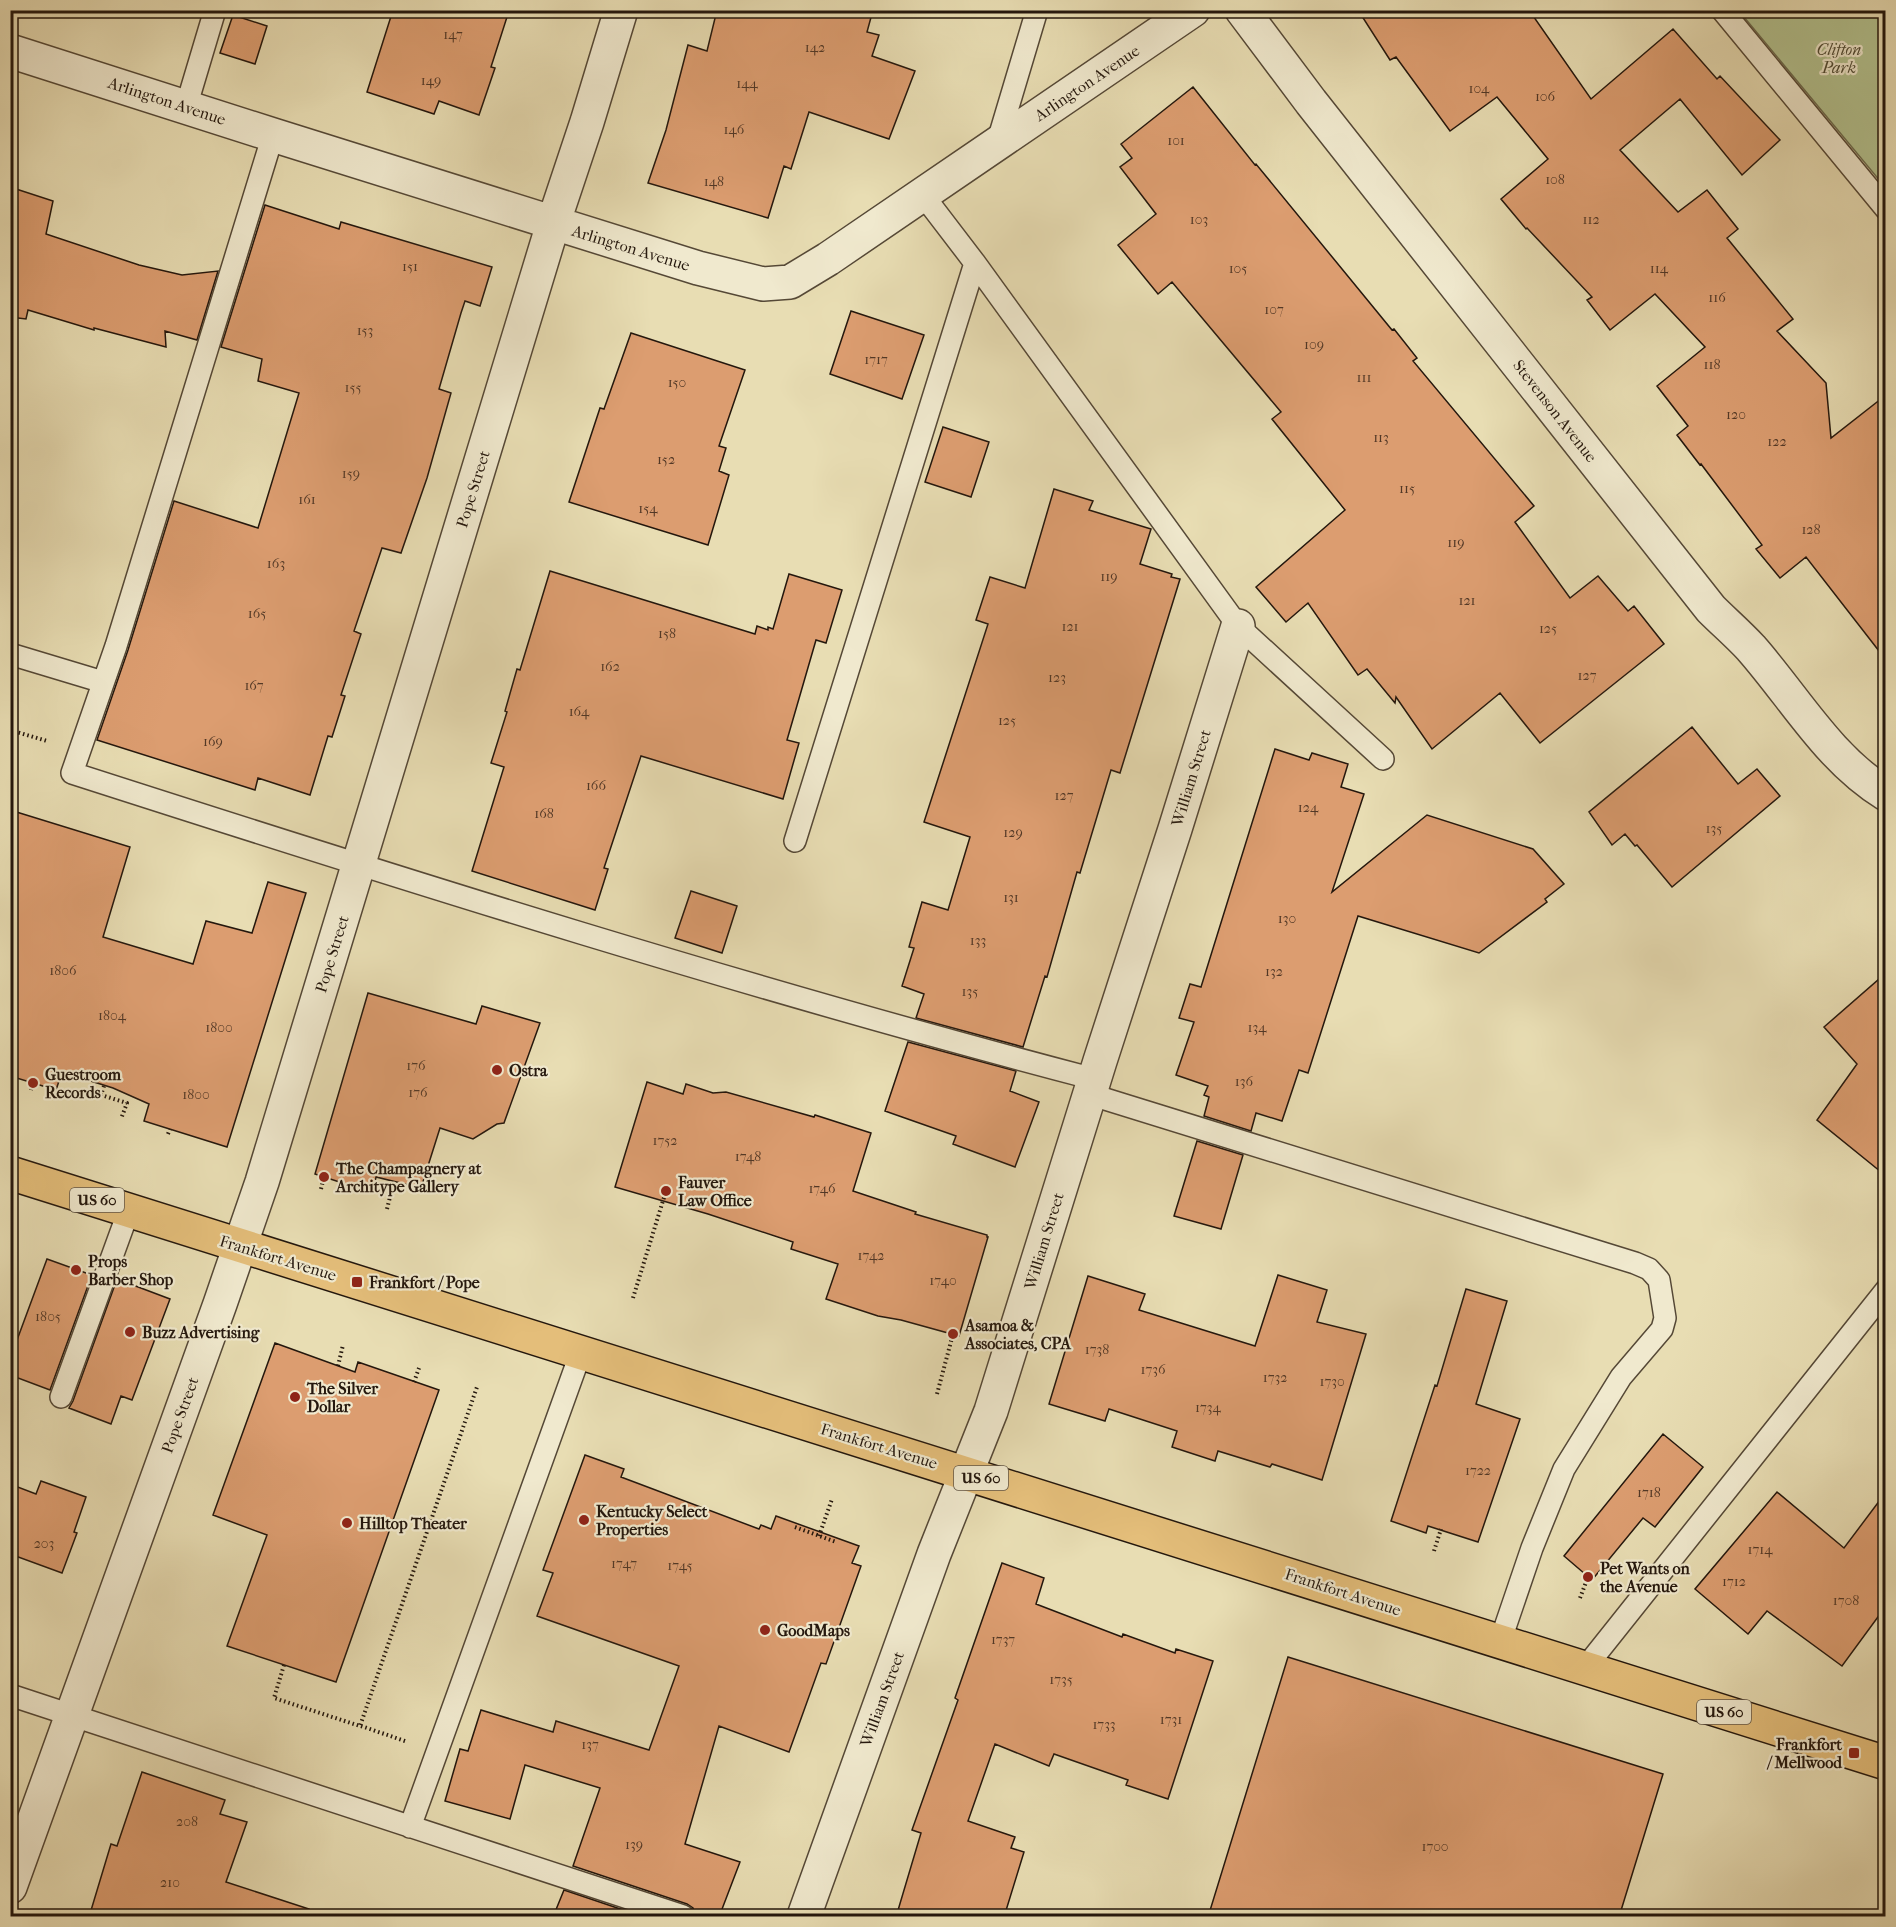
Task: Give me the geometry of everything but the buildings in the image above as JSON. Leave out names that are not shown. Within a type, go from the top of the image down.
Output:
[{"type":"main road","name":"Frankfort Avenue","points":[[10,1173],[1886,1763]]},
{"type":"street","name":"Pope Street","points":[[10,1887],[240,1246],[274,1144],[553,224],[621,10]]},
{"type":"street","name":"Arlington Avenue","points":[[10,51],[553,224],[698,268],[763,284],[790,282],[828,259],[1193,10]]},
{"type":"street","name":"Stevenson Avenue","points":[[1242,10],[1311,102],[1711,609],[1751,648],[1824,741],[1871,785],[1886,794]]},
{"type":"street","name":"William Street","points":[[804,1917],[934,1554],[991,1411],[1238,626]]},
{"type":"lane","points":[[186,107],[215,10]]},
{"type":"lane","points":[[997,144],[1037,10]]},
{"type":"lane","points":[[1722,10],[1886,209]]},
{"type":"lane","points":[[273,135],[123,624],[72,773],[358,865],[1092,1086],[1649,1269],[1659,1280],[1665,1318],[1662,1329],[1621,1377],[1564,1469],[1532,1548],[1500,1642]]},
{"type":"lane","points":[[923,195],[975,262],[1238,626],[1383,759]]},
{"type":"lane","points":[[795,841],[975,262]]},
{"type":"lane","points":[[10,654],[103,682]]},
{"type":"lane","points":[[61,1397],[129,1210]]},
{"type":"lane","points":[[1585,1668],[1886,1290]]},
{"type":"lane","points":[[410,1827],[581,1352]]},
{"type":"lane","points":[[10,1695],[682,1917]]},
{"type":"path","points":[[31,1090],[33,1083]]},
{"type":"path","points":[[104,1086],[101,1095],[127,1103],[121,1119]]},
{"type":"path","points":[[168,1134],[170,1129]]},
{"type":"path","points":[[321,1190],[324,1177]]},
{"type":"path","points":[[387,1209],[394,1181]]},
{"type":"path","points":[[633,1298],[666,1191]]},
{"type":"path","points":[[937,1394],[953,1334]]},
{"type":"path","points":[[338,1366],[343,1344]]},
{"type":"path","points":[[414,1382],[419,1368]]},
{"type":"path","points":[[360,1726],[477,1387]]},
{"type":"path","points":[[819,1536],[832,1499]]},
{"type":"path","points":[[795,1527],[836,1542]]},
{"type":"path","points":[[1434,1551],[1441,1529]]},
{"type":"path","points":[[1580,1598],[1588,1577]]},
{"type":"path","points":[[284,1665],[274,1698],[371,1730]]},
{"type":"green space","name":"Clifton Park","points":[[1739,11],[1885,11],[1885,187]]},
{"type":"place","name":"Ostra","points":[[497,1070]]},
{"type":"place","name":"Guestroom Records","points":[[33,1083]]},
{"type":"place","name":"The Champagnery at Architype Gallery","points":[[324,1177]]},
{"type":"place","name":"Fauver Law Office","points":[[666,1191]]},
{"type":"place","name":"Props Barber Shop","points":[[76,1270]]},
{"type":"place","name":"Frankfort / Pope","points":[[357,1282]]},
{"type":"place","name":"Buzz Advertising","points":[[130,1332]]},
{"type":"place","name":"Asamoa & Associates, CPA","points":[[953,1334]]},
{"type":"place","name":"The Silver Dollar","points":[[295,1397]]},
{"type":"place","name":"Kentucky Select Properties","points":[[584,1520]]},
{"type":"place","name":"Hilltop Theater","points":[[347,1523]]},
{"type":"place","name":"Pet Wants on the Avenue","points":[[1588,1577]]},
{"type":"place","name":"GoodMaps","points":[[765,1630]]},
{"type":"place","name":"Frankfort / Mellwood","points":[[1854,1753]]}]
